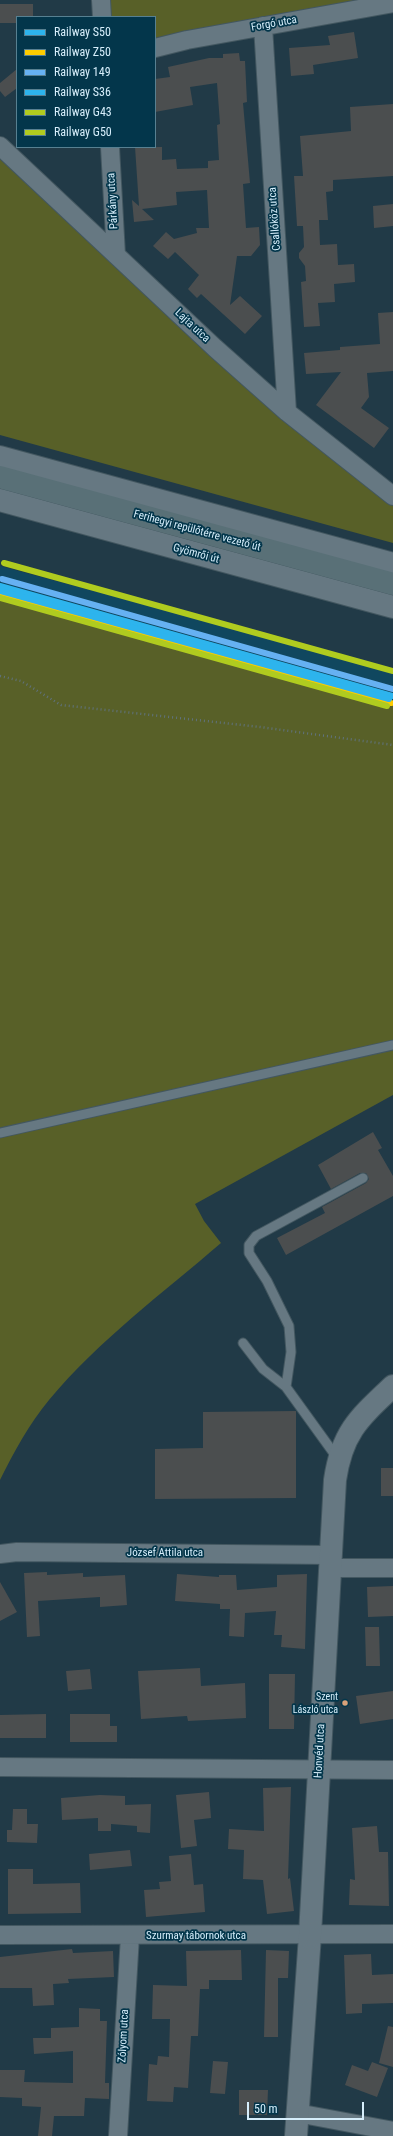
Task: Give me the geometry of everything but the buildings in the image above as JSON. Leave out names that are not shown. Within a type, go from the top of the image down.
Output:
[{"type":"main road","name":"Ferihegyi repülőtérre vezető út","points":[[0,477],[393,584]]},
{"type":"street","points":[[101,0],[102,16]]},
{"type":"street","name":"Forgó utca","points":[[156,48],[263,26],[393,3]]},
{"type":"street","name":"Csallóköz utca","points":[[263,26],[287,412]]},
{"type":"street","name":"Lajta utca","points":[[0,146],[215,348],[287,412],[393,496]]},
{"type":"street","name":"Párkány utca","points":[[110,148],[116,254]]},
{"type":"street","points":[[0,457],[393,564]]},
{"type":"street","name":"Gyömrői út","points":[[0,500],[393,607]]},
{"type":"street","name":"Honvéd utca","points":[[296,2136],[310,1935],[338,1460],[348,1433],[362,1415],[393,1386]]},
{"type":"street","name":"József Attila utca","points":[[0,1554],[17,1552],[331,1561],[393,1568]]},
{"type":"street","points":[[0,1767],[393,1770]]},
{"type":"street","name":"Szurmay tábornok utca","points":[[0,1935],[130,1936],[393,1934]]},
{"type":"street","name":"Zólyom utca","points":[[118,2136],[130,1936]]},
{"type":"street","points":[[298,2113],[393,2131]]},
{"type":"lane","points":[[0,1133],[393,1045]]},
{"type":"lane","points":[[286,1387],[291,1352],[289,1326],[267,1280],[249,1253],[249,1245],[256,1236],[363,1178]]},
{"type":"lane","points":[[243,1343],[263,1369],[286,1387],[338,1460]]},
{"type":"path","points":[[0,676],[21,681],[61,705],[268,728],[393,745]]},
{"type":"shaded area","points":[[0,566],[393,671],[393,703],[0,593]]},
{"type":"green space","points":[[109,0],[370,0],[156,39],[156,16],[110,16]]},
{"type":"green space","points":[[0,157],[257,395],[393,505],[393,543],[0,435]]},
{"type":"green space","points":[[0,593],[393,703],[393,1095],[195,1204],[204,1221],[221,1243],[110,1337],[68,1378],[28,1428],[0,1480]]},
{"type":"rail line","name":"G43","points":[[4,563],[393,671]]},
{"type":"rail line","name":"149","points":[[2,579],[393,689]]},
{"type":"rail line","name":"S50","points":[[0,586],[393,696]]},
{"type":"rail line","name":"S36","points":[[0,591],[389,699]]},
{"type":"rail line","name":"Z50","points":[[0,593],[391,703]]},
{"type":"rail line","name":"G50","points":[[0,598],[387,706]]},
{"type":"place","name":"Szent László utca","points":[[345,1703]]}]
